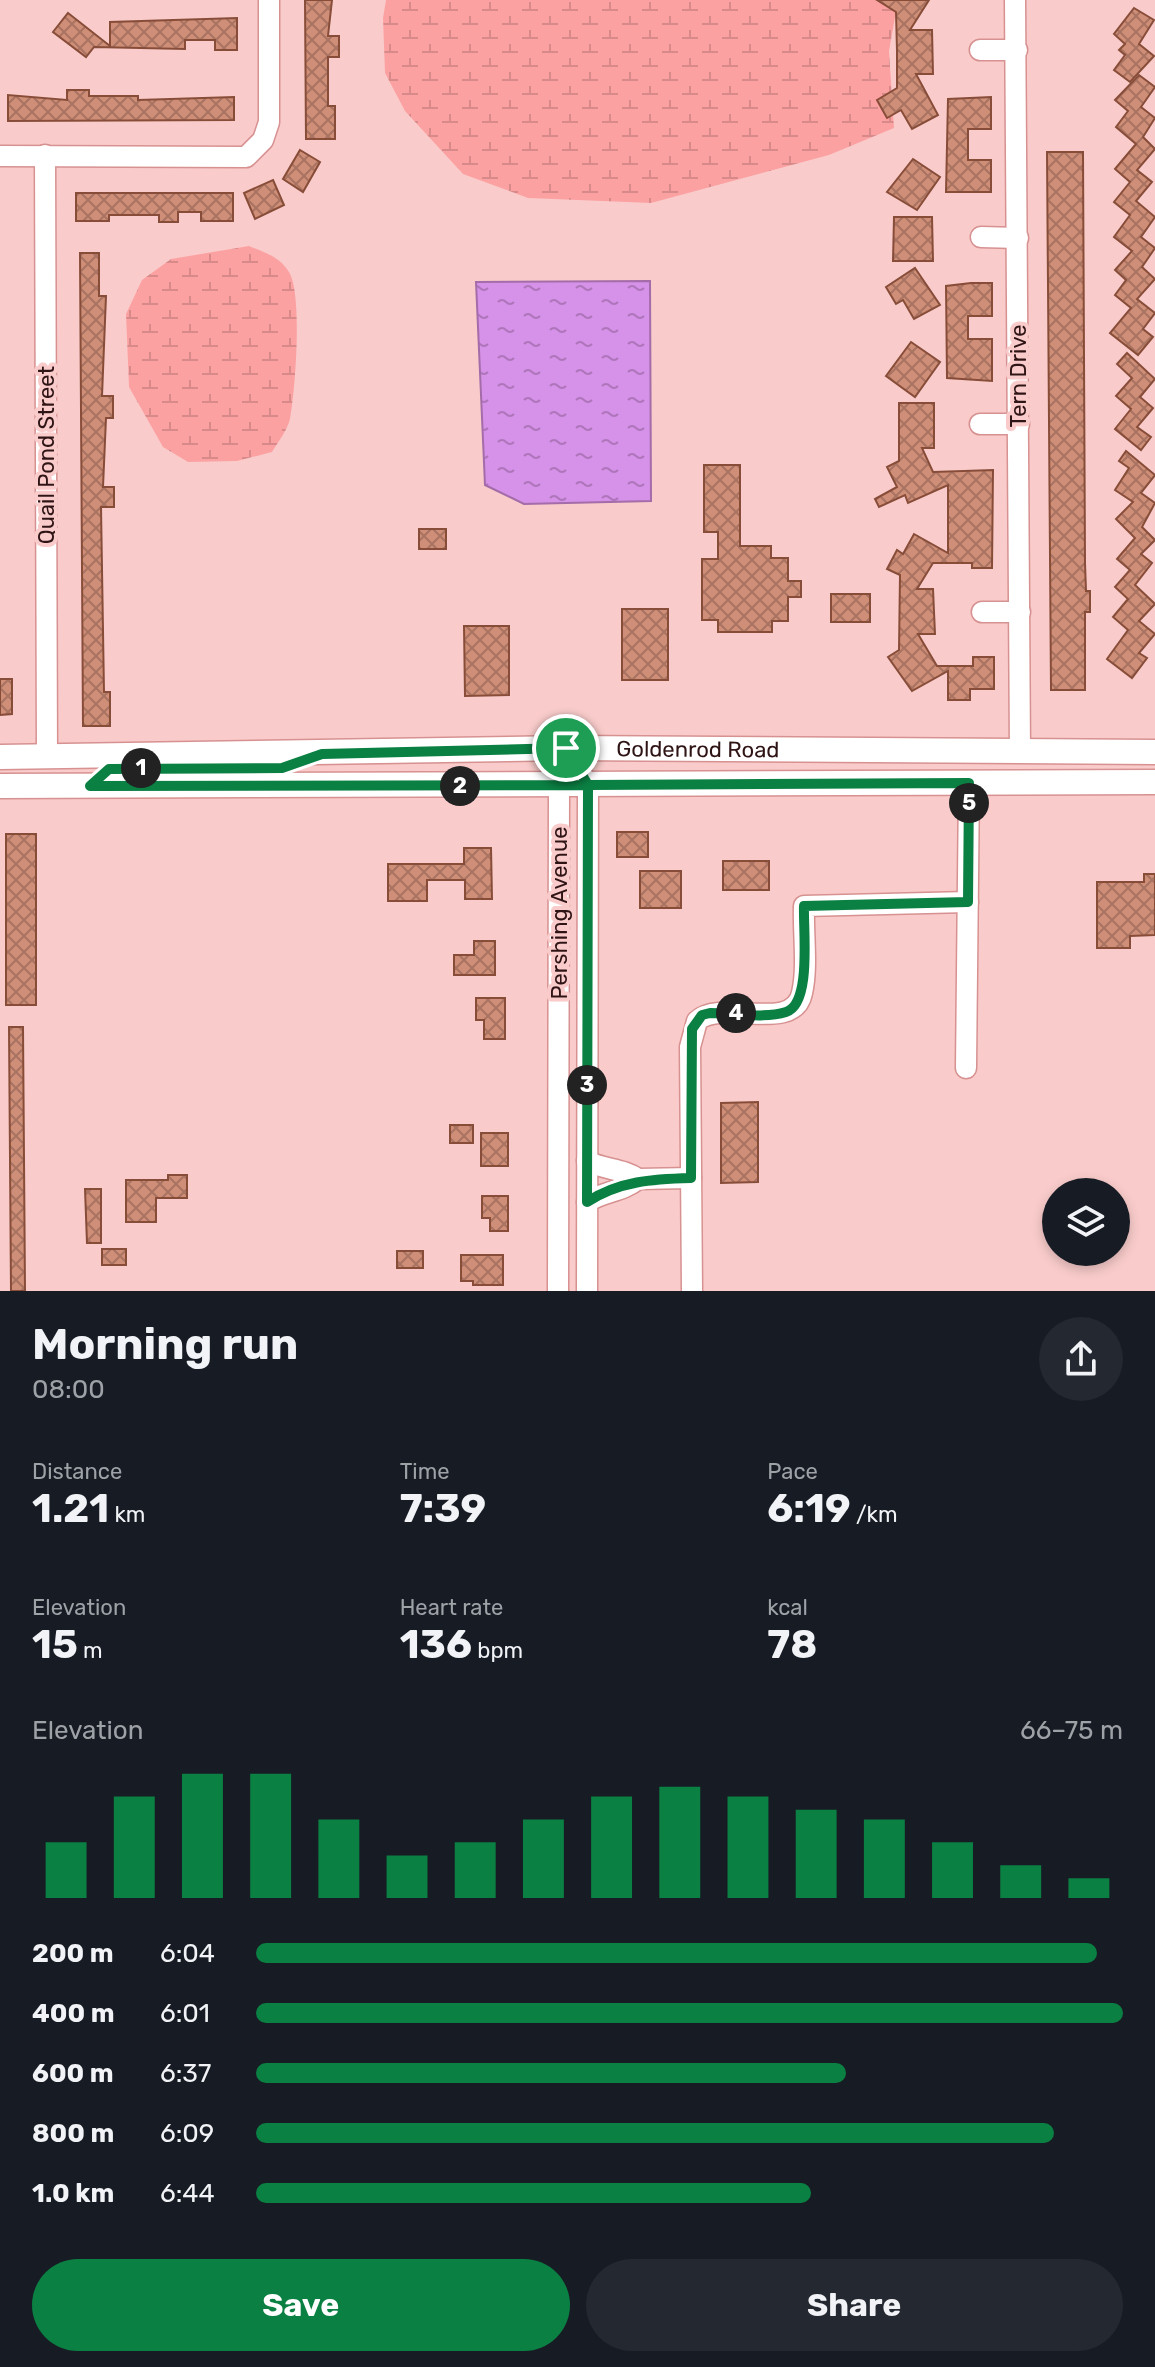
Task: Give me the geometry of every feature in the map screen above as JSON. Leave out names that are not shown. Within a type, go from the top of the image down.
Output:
[{"type":"main road","name":"Goldenrod Road","points":[[0,757],[566,748],[1155,752]]},
{"type":"main road","points":[[90,786],[109,769],[282,768],[322,754]]},
{"type":"main road","points":[[0,778],[19,778],[33,771],[47,756]]},
{"type":"main road","name":"Goldenrod Road","points":[[0,786],[1155,782]]},
{"type":"street","points":[[0,156],[246,157],[263,140],[269,122],[269,0]]},
{"type":"street","name":"Tern Drive","points":[[1015,0],[1020,751]]},
{"type":"street","points":[[980,50],[1017,50]]},
{"type":"street","name":"Quail Pond Street","points":[[45,155],[47,756]]},
{"type":"street","points":[[981,237],[1018,238]]},
{"type":"street","points":[[980,424],[1019,424]]},
{"type":"street","points":[[982,612],[1020,612]]},
{"type":"street","points":[[566,748],[588,785]]},
{"type":"street","name":"Pershing Avenue","points":[[558,1291],[559,786],[566,748]]},
{"type":"street","points":[[966,1068],[969,783]]},
{"type":"street","name":"Pershing Avenue","points":[[587,1291],[588,785]]},
{"type":"street","points":[[692,1291],[692,1029],[702,1015],[710,1013],[782,1013],[795,1007],[803,993],[804,906],[968,902]]},
{"type":"street","points":[[587,1161],[611,1171],[626,1171],[638,1179],[691,1178]]},
{"type":"street","points":[[587,1202],[601,1193],[627,1188],[638,1179]]},
{"type":"green space","points":[[386,0],[898,0],[889,51],[894,128],[829,155],[651,203],[528,198],[463,174],[405,111],[385,73],[383,18]]},
{"type":"green space","points":[[249,246],[281,262],[293,284],[297,344],[290,419],[272,452],[237,461],[188,462],[163,447],[129,387],[126,314],[142,280],[171,259]]},
{"type":"water","points":[[650,281],[651,501],[524,504],[485,485],[476,282]]},
{"type":"building","points":[[305,0],[332,0],[328,36],[339,36],[339,57],[328,57],[328,106],[335,106],[335,139],[306,139]]},
{"type":"building","points":[[877,0],[929,0],[910,30],[932,30],[933,74],[916,74],[938,115],[912,129],[901,110],[887,118],[877,100],[897,88],[897,51],[896,12]]},
{"type":"building","points":[[1134,8],[1154,20],[1139,44],[1154,56],[1130,82],[1114,70],[1125,55],[1119,50],[1125,44],[1114,34]]},
{"type":"building","points":[[68,13],[110,46],[110,22],[237,18],[237,50],[215,50],[215,40],[185,40],[185,49],[94,47],[86,57],[53,32]]},
{"type":"building","points":[[1139,75],[1155,87],[1141,107],[1155,118],[1143,137],[1155,149],[1137,170],[1152,182],[1136,201],[1155,217],[1141,237],[1155,248],[1142,267],[1155,279],[1137,299],[1155,313],[1143,329],[1153,337],[1138,355],[1110,333],[1131,308],[1115,295],[1126,280],[1115,270],[1132,251],[1114,237],[1130,215],[1114,202],[1130,182],[1115,169],[1136,144],[1116,127],[1128,111],[1115,100]]},
{"type":"building","points":[[67,90],[89,90],[89,96],[138,96],[138,100],[234,97],[234,120],[8,121],[8,95],[67,100]]},
{"type":"building","points":[[991,97],[991,129],[968,129],[968,160],[991,160],[991,192],[946,192],[948,99]]},
{"type":"building","points":[[300,150],[320,162],[303,192],[283,179]]},
{"type":"building","points":[[1047,152],[1083,152],[1085,563],[1086,591],[1090,591],[1090,612],[1085,612],[1085,690],[1051,690]]},
{"type":"building","points":[[913,159],[940,177],[917,210],[887,192]]},
{"type":"building","points":[[273,180],[284,205],[255,219],[244,193]]},
{"type":"building","points":[[76,193],[233,193],[233,221],[201,221],[201,212],[178,212],[178,222],[159,222],[159,215],[109,215],[109,221],[76,221]]},
{"type":"building","points":[[894,217],[932,217],[933,261],[893,261]]},
{"type":"building","points":[[80,253],[99,253],[99,296],[106,296],[102,396],[113,396],[113,418],[106,418],[103,487],[114,487],[114,507],[101,507],[104,692],[110,692],[110,726],[83,726]]},
{"type":"building","points":[[915,268],[940,305],[914,319],[903,300],[896,304],[886,287]]},
{"type":"building","points":[[992,283],[992,316],[968,316],[968,339],[992,339],[992,381],[947,378],[946,286]]},
{"type":"building","points":[[911,342],[940,362],[915,397],[886,376]]},
{"type":"building","points":[[1127,353],[1155,379],[1140,397],[1153,408],[1137,427],[1151,437],[1141,450],[1115,429],[1131,409],[1116,396],[1132,378],[1117,364]]},
{"type":"building","points":[[899,403],[934,403],[934,448],[922,448],[933,472],[993,470],[992,568],[972,568],[972,563],[933,563],[917,589],[933,589],[935,634],[918,634],[937,666],[973,666],[973,657],[994,657],[994,689],[970,689],[970,700],[948,700],[948,671],[912,691],[888,657],[899,650],[900,575],[887,569],[897,550],[903,554],[914,534],[948,553],[948,485],[908,503],[905,495],[879,507],[875,499],[897,487],[887,467],[899,461]]},
{"type":"building","points":[[1126,451],[1155,475],[1141,493],[1155,503],[1142,527],[1155,540],[1141,554],[1152,563],[1135,585],[1155,604],[1139,621],[1155,634],[1139,653],[1147,658],[1132,678],[1107,659],[1128,630],[1113,617],[1128,599],[1115,587],[1130,570],[1117,559],[1135,538],[1116,519],[1133,502],[1115,490],[1129,468],[1119,461]]},
{"type":"building","points":[[704,465],[740,465],[740,546],[771,546],[771,558],[788,558],[788,581],[801,581],[801,597],[788,597],[788,621],[772,621],[772,632],[718,632],[718,620],[702,620],[702,559],[718,559],[718,532],[704,532]]},
{"type":"building","points":[[419,529],[446,529],[446,549],[419,549]]},
{"type":"building","points":[[831,594],[870,594],[870,622],[831,622]]},
{"type":"building","points":[[622,609],[668,609],[668,680],[622,680]]},
{"type":"building","points":[[464,626],[509,626],[509,695],[465,696]]},
{"type":"building","points":[[0,679],[12,679],[12,714],[0,715]]},
{"type":"building","points":[[617,832],[648,832],[648,857],[617,857]]},
{"type":"building","points":[[6,834],[36,834],[36,1005],[6,1005]]},
{"type":"building","points":[[464,848],[491,848],[492,899],[465,899],[465,880],[427,880],[427,901],[388,901],[388,864],[464,864]]},
{"type":"building","points":[[723,861],[769,861],[769,890],[723,890]]},
{"type":"building","points":[[640,871],[681,871],[681,908],[640,908]]},
{"type":"building","points":[[1144,874],[1155,874],[1155,935],[1130,936],[1130,948],[1097,948],[1097,882],[1144,882]]},
{"type":"building","points":[[474,941],[495,941],[495,975],[454,975],[454,955],[474,955]]},
{"type":"building","points":[[476,998],[505,998],[505,1039],[484,1039],[484,1020],[476,1020]]},
{"type":"building","points":[[9,1027],[23,1027],[25,1291],[11,1291]]},
{"type":"building","points":[[758,1102],[758,1182],[721,1183],[721,1103]]},
{"type":"building","points":[[450,1125],[473,1125],[473,1143],[450,1143]]},
{"type":"building","points":[[481,1133],[508,1133],[508,1166],[481,1166]]},
{"type":"building","points":[[168,1175],[187,1175],[187,1198],[156,1198],[156,1222],[126,1222],[126,1180],[168,1180]]},
{"type":"building","points":[[85,1189],[101,1189],[101,1243],[87,1243]]},
{"type":"building","points":[[482,1196],[508,1196],[508,1231],[490,1231],[490,1218],[482,1218]]},
{"type":"building","points":[[102,1249],[126,1249],[126,1265],[102,1265]]},
{"type":"building","points":[[397,1251],[423,1251],[423,1268],[397,1268]]},
{"type":"building","points":[[461,1255],[503,1255],[503,1285],[473,1285],[473,1281],[461,1281]]},
{"type":"route","points":[[566,748],[322,754],[282,768],[120,768],[109,769],[90,786],[588,785],[587,1202],[601,1193],[627,1188],[638,1179],[691,1178],[692,1029],[702,1015],[710,1013],[782,1013],[795,1007],[803,993],[804,906],[968,902],[969,783],[588,785],[566,748]]}]
